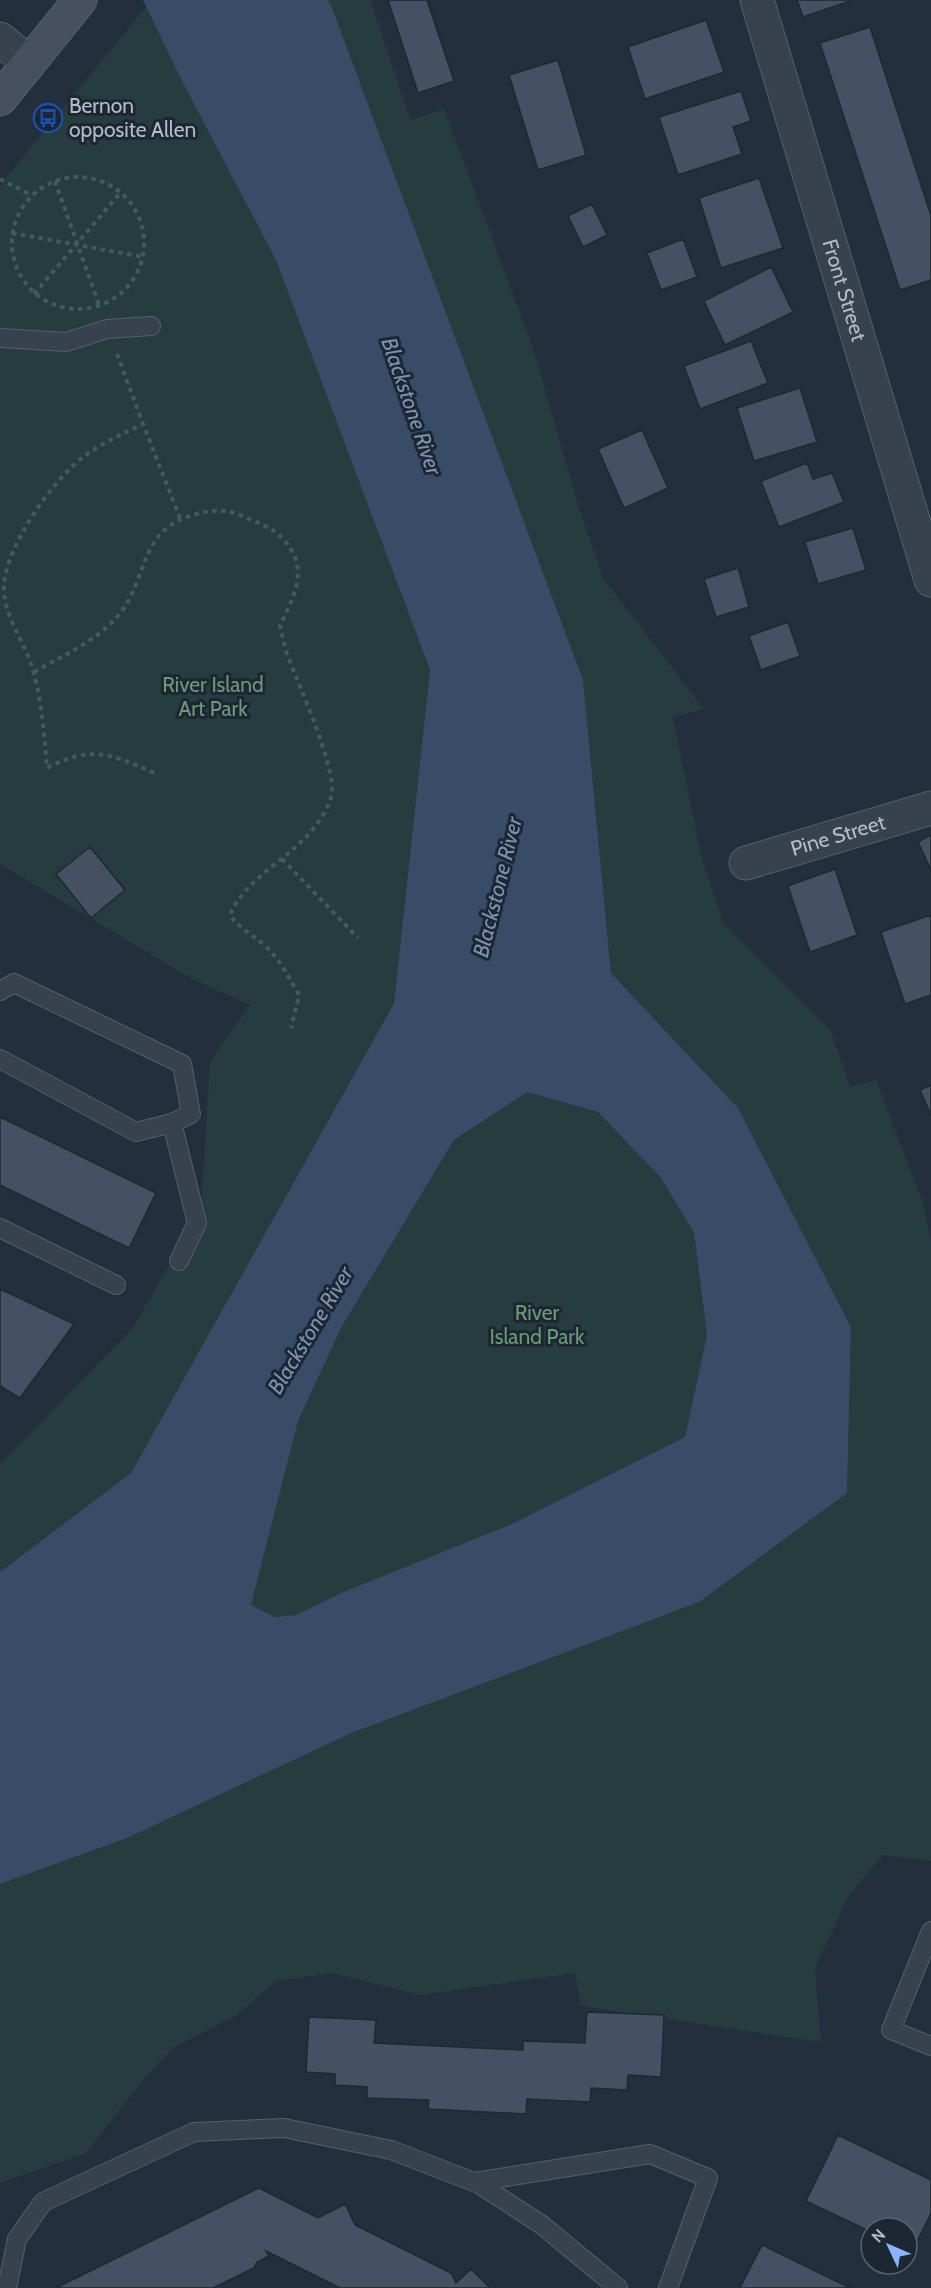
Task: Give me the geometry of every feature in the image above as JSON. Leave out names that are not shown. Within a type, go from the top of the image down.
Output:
[{"type":"main road","points":[[0,99],[80,0]]},
{"type":"street","name":"Front Street","points":[[757,0],[931,580]]},
{"type":"street","points":[[0,39],[29,63]]},
{"type":"street","name":"Pine Street","points":[[746,863],[931,808]]},
{"type":"lane","points":[[0,338],[66,342],[107,329],[151,326]]},
{"type":"lane","points":[[0,991],[14,982],[182,1064],[191,1114],[172,1123],[136,1132],[0,1059]]},
{"type":"lane","points":[[172,1123],[197,1223],[179,1261]]},
{"type":"lane","points":[[0,1228],[116,1285]]},
{"type":"lane","points":[[931,1931],[891,2030],[931,2046]]},
{"type":"lane","points":[[7,2288],[18,2239],[43,2202],[194,2132],[284,2128],[391,2150],[474,2182],[542,2225],[618,2288]]},
{"type":"lane","points":[[474,2182],[650,2154],[708,2178],[668,2288]]},
{"type":"path","points":[[69,177],[90,177],[110,183],[139,213],[145,234],[144,257],[135,278],[128,287],[120,295],[100,306],[77,309],[54,305],[34,294],[20,276],[12,254],[12,233],[19,212],[31,195],[55,181],[69,177]]},
{"type":"path","points":[[0,179],[31,195]]},
{"type":"path","points":[[55,181],[100,306]]},
{"type":"path","points":[[34,294],[121,192]]},
{"type":"path","points":[[12,233],[144,257]]},
{"type":"path","points":[[107,329],[180,518]]},
{"type":"path","points":[[143,424],[108,440],[82,458],[64,476],[30,522],[10,560],[4,591],[13,628],[26,649],[39,690],[47,768],[62,760],[92,752],[127,761],[154,773]]},
{"type":"path","points":[[34,672],[93,638],[116,618],[129,600],[152,542],[169,525],[180,518],[206,511],[232,512],[284,536],[298,561],[296,591],[280,626],[289,660],[301,686],[331,776],[332,794],[309,834],[234,905],[230,915],[238,927],[263,945],[282,963],[299,995],[291,1028]]},
{"type":"path","points":[[282,859],[358,938]]},
{"type":"green space","points":[[328,0],[370,0],[410,120],[444,109],[532,345],[579,508],[603,578],[704,709],[673,717],[702,859],[724,924],[830,1029],[850,1087],[876,1080],[923,1203],[931,1241],[931,1861],[883,1855],[848,1896],[815,1969],[821,2042],[581,2006],[575,1973],[420,1995],[332,1973],[275,1981],[237,2015],[174,2047],[144,2079],[86,2153],[0,2183],[0,1884],[127,1838],[847,1493],[851,1327],[738,1108],[611,973],[583,680]]},
{"type":"green space","name":"River Island Art Park","points":[[146,7],[276,260],[430,670],[394,1002],[131,1473],[0,1572],[0,1464],[132,1329],[201,1210],[210,1061],[250,1005],[194,980],[0,864],[0,185]]},
{"type":"green space","name":"River Island Park","points":[[527,1092],[598,1112],[661,1178],[694,1233],[707,1335],[685,1438],[512,1524],[341,1593],[296,1615],[275,1617],[251,1606],[298,1421],[342,1326],[454,1140]]},
{"type":"water","name":"Blackstone River","points":[[143,0],[328,0],[332,8],[583,680],[611,973],[738,1108],[851,1327],[847,1493],[699,1602],[351,1733],[127,1838],[0,1884],[0,1572],[131,1473],[394,1003],[430,670],[276,260],[180,77]],"holes":[[[527,1092],[598,1112],[661,1178],[694,1233],[707,1335],[685,1437],[512,1524],[341,1593],[296,1615],[275,1617],[251,1605],[298,1421],[342,1326],[454,1140]]]},
{"type":"building","points":[[388,0],[427,0],[454,81],[418,93]]},
{"type":"building","points":[[797,0],[853,0],[803,17]]},
{"type":"building","points":[[706,20],[724,72],[645,99],[628,47]]},
{"type":"building","points":[[870,27],[931,216],[931,280],[900,290],[820,43]]},
{"type":"building","points":[[558,60],[586,155],[538,170],[509,75]]},
{"type":"building","points":[[741,91],[751,121],[733,127],[742,154],[678,175],[659,117]]},
{"type":"building","points":[[759,178],[783,248],[721,268],[699,198]]},
{"type":"building","points":[[592,204],[607,235],[583,247],[568,216]]},
{"type":"building","points":[[683,239],[697,277],[661,290],[647,253]]},
{"type":"building","points":[[771,267],[793,312],[725,345],[704,301]]},
{"type":"building","points":[[751,341],[768,383],[700,409],[684,366]]},
{"type":"building","points":[[800,388],[817,442],[754,461],[737,408]]},
{"type":"building","points":[[642,430],[668,488],[624,508],[598,449]]},
{"type":"building","points":[[807,463],[813,479],[832,473],[844,502],[779,527],[761,481]]},
{"type":"building","points":[[853,528],[866,570],[818,584],[805,542]]},
{"type":"building","points":[[738,568],[749,607],[716,617],[704,579]]},
{"type":"building","points":[[788,622],[800,656],[761,670],[749,636]]},
{"type":"building","points":[[931,835],[931,870],[918,842]]},
{"type":"building","points":[[90,847],[125,890],[91,918],[56,874]]},
{"type":"building","points":[[835,869],[857,935],[810,952],[788,886]]},
{"type":"building","points":[[931,915],[931,995],[905,1004],[881,932]]},
{"type":"building","points":[[931,1085],[931,1115],[920,1090]]},
{"type":"building","points":[[0,1117],[156,1193],[129,1248],[0,1185]]},
{"type":"building","points":[[0,1289],[74,1324],[20,1398],[0,1386]]},
{"type":"building","points":[[587,2012],[664,2015],[661,2077],[628,2075],[627,2090],[591,2088],[590,2102],[527,2099],[526,2114],[428,2109],[429,2100],[367,2098],[367,2087],[335,2085],[335,2074],[306,2072],[309,2017],[376,2020],[374,2043],[523,2050],[523,2041],[585,2043]]},
{"type":"building","points":[[838,2135],[931,2180],[931,2213],[919,2238],[919,2216],[859,2216],[859,2226],[806,2201]]},
{"type":"building","points":[[259,2188],[318,2218],[345,2204],[355,2225],[451,2273],[456,2283],[471,2269],[490,2288],[340,2288],[266,2251],[269,2256],[257,2262],[254,2268],[213,2288],[56,2288]]},
{"type":"building","points":[[762,2245],[850,2288],[740,2288]]},
{"type":"place","name":"Bernon opposite Allen","points":[[48,118]]}]
